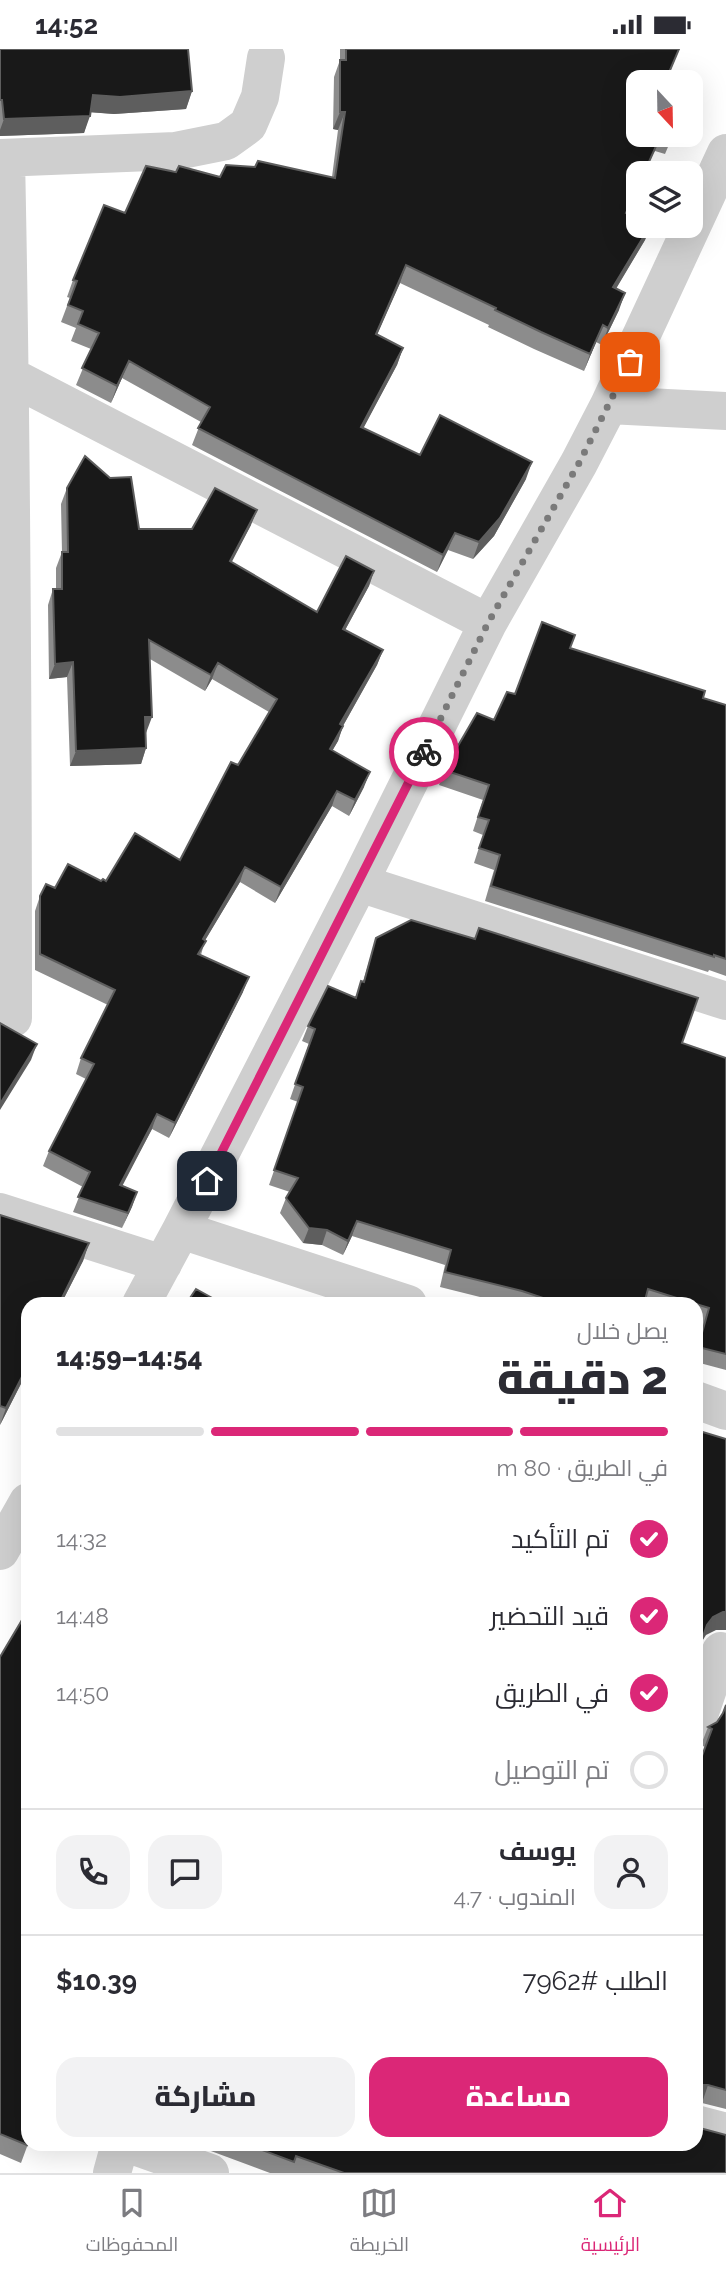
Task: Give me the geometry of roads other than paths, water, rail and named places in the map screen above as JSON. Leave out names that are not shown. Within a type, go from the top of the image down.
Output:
[{"type":"street","points":[[13,1018],[10,376],[3,159],[176,151],[226,141],[248,125],[260,97],[266,58]]},
{"type":"street","points":[[145,1297],[359,883],[488,623],[610,405],[726,153]]},
{"type":"street","points":[[10,376],[488,623]]},
{"type":"street","points":[[610,405],[726,411]]},
{"type":"street","points":[[359,883],[726,1001]]},
{"type":"street","points":[[0,1212],[163,1264]]},
{"type":"street","points":[[181,1230],[387,1297]]},
{"type":"street","points":[[703,1403],[726,1411]]},
{"type":"street","points":[[0,1551],[21,1514]]},
{"type":"street","points":[[703,1695],[714,1649]]},
{"type":"street","points":[[703,2126],[726,2132]]},
{"type":"street","points":[[112,2173],[118,2151]]},
{"type":"street","points":[[149,2151],[210,2173]]}]
